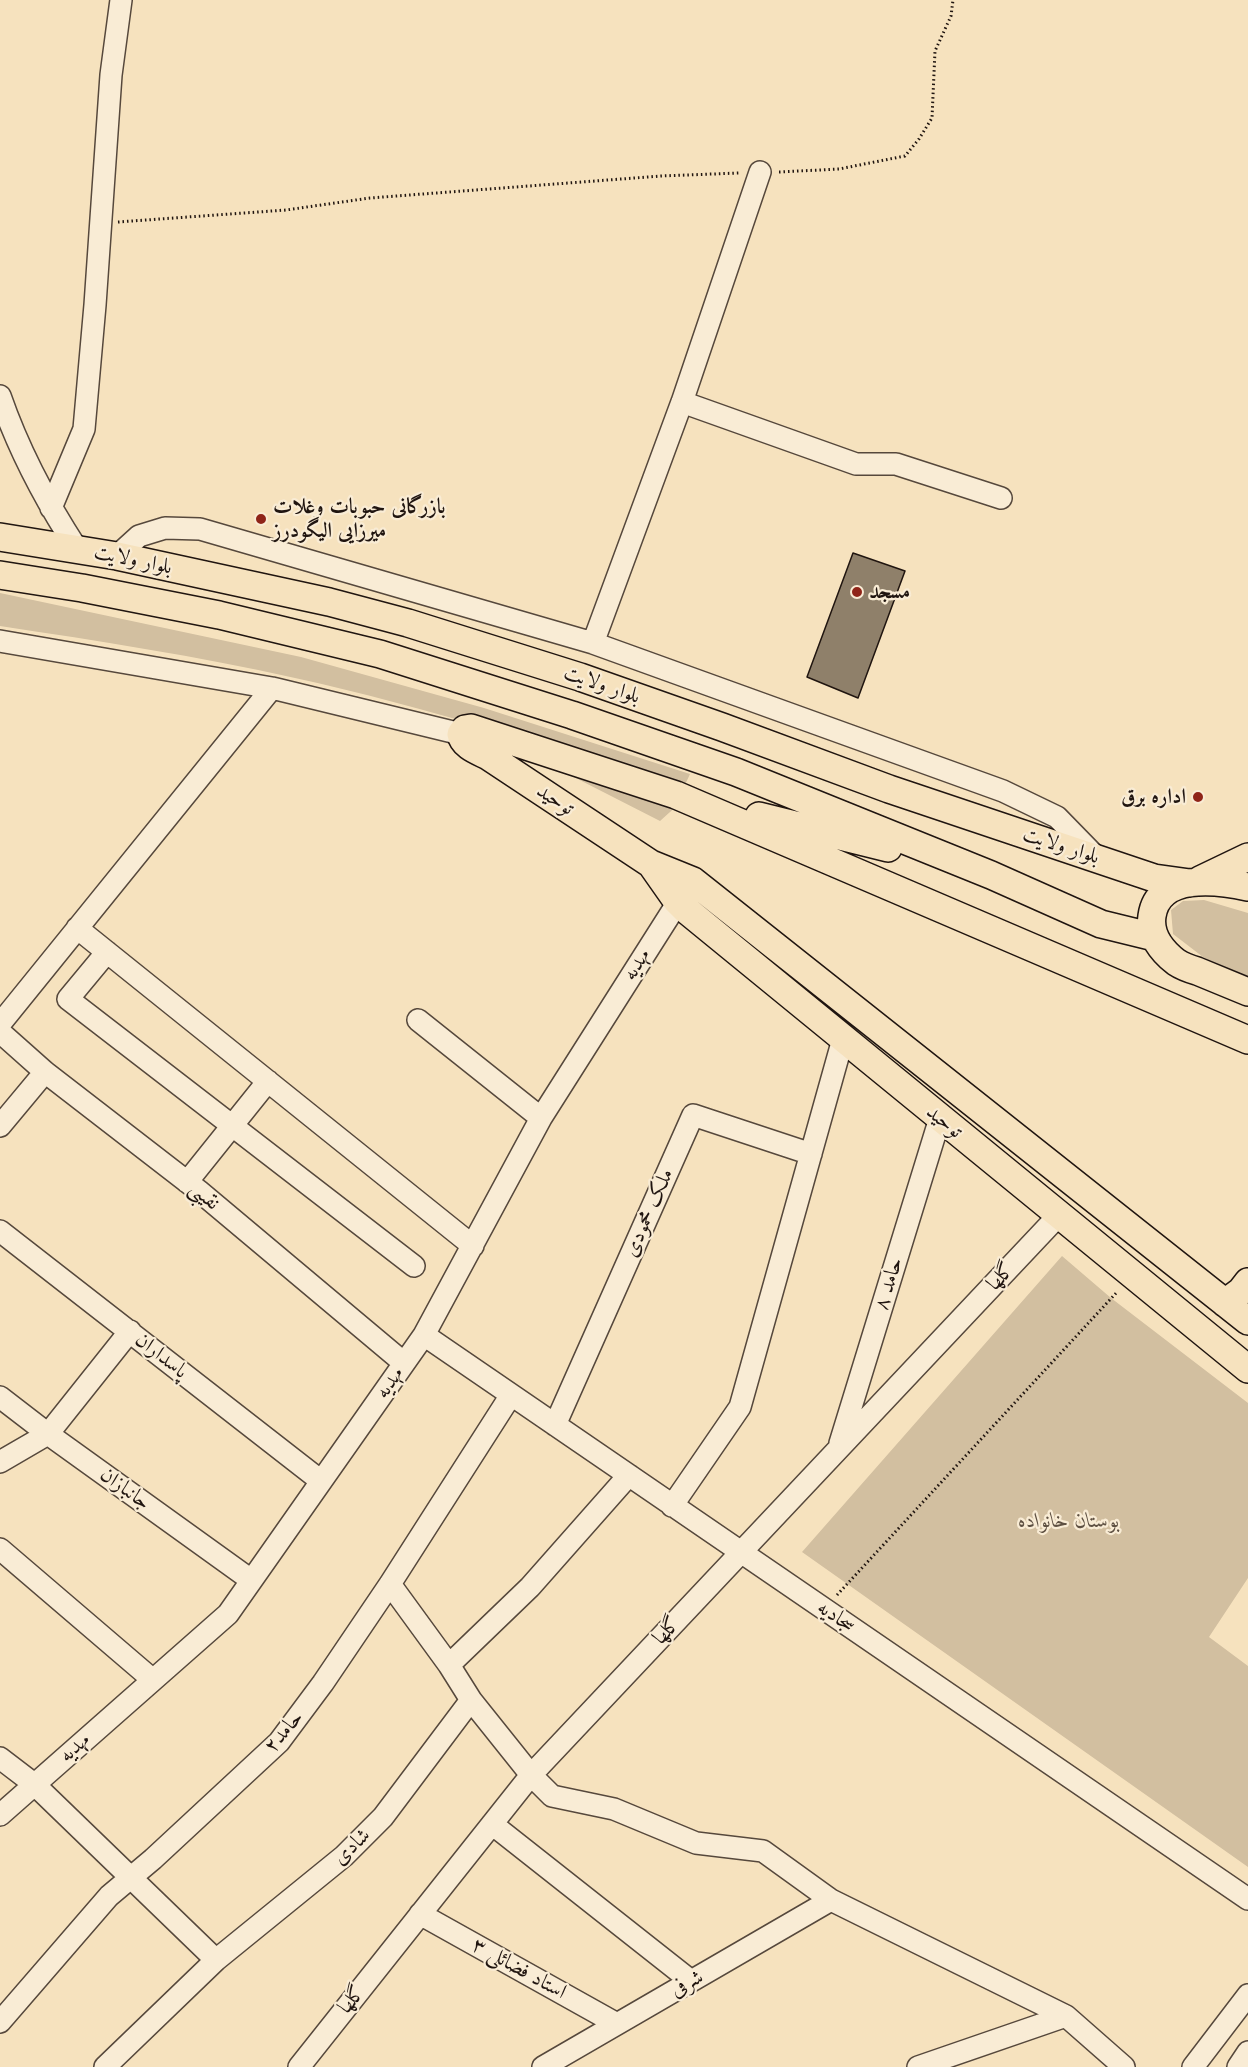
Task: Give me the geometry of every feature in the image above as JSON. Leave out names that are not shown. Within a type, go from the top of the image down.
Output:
[{"type":"main road","name":"بلوار ولایت","points":[[0,537],[117,556],[329,602],[419,626],[580,677],[889,789],[1154,878],[1192,883]]},
{"type":"main road","name":"بلوار ولایت","points":[[0,575],[82,588],[219,615],[380,654],[572,715],[736,772],[991,874],[1101,924],[1154,937]]},
{"type":"main road","points":[[461,734],[465,729],[471,728],[676,795],[991,874]]},
{"type":"main road","name":"توحید","points":[[461,734],[467,745],[488,756],[651,864],[1248,1321]]},
{"type":"main road","points":[[676,795],[1248,1040]]},
{"type":"main road","points":[[1192,883],[1248,857]]},
{"type":"main road","points":[[1247,999],[1178,963],[1161,947],[1150,925],[1158,897],[1171,888],[1215,881],[1248,887]]},
{"type":"main road","name":"توحید","points":[[685,891],[843,1040],[1248,1369]]},
{"type":"main road","points":[[1225,1303],[1241,1291],[1248,1282]]},
{"type":"street","points":[[51,508],[84,429],[111,75],[121,0]]},
{"type":"street","points":[[593,643],[682,402],[760,172]]},
{"type":"street","points":[[0,396],[24,459],[77,549]]},
{"type":"street","points":[[682,402],[856,464],[896,464],[1001,498]]},
{"type":"street","points":[[117,556],[139,536],[165,528],[200,529],[593,643],[1003,791],[1057,817],[1097,858]]},
{"type":"street","points":[[0,641],[272,688],[461,734]]},
{"type":"street","points":[[0,1024],[272,688]]},
{"type":"street","name":"مهدیه","points":[[0,1815],[228,1614],[424,1335],[541,1118],[685,891]]},
{"type":"street","points":[[76,928],[473,1246]]},
{"type":"street","points":[[107,952],[68,999],[414,1266]]},
{"type":"street","points":[[418,1020],[541,1118]]},
{"type":"street","name":"نقیبی","points":[[0,1032],[45,1072],[187,1182],[404,1363]]},
{"type":"street","points":[[672,1506],[740,1407],[843,1040]]},
{"type":"street","points":[[0,1126],[45,1072]]},
{"type":"street","points":[[187,1182],[268,1081]]},
{"type":"street","name":"ملک محمودی","points":[[555,1425],[693,1115],[811,1154]]},
{"type":"street","name":"حامد ۸","points":[[838,1449],[940,1118]]},
{"type":"street","name":"گلها","points":[[298,2067],[531,1775],[1059,1215]]},
{"type":"street","name":"پاسداران","points":[[0,1231],[321,1481]]},
{"type":"street","points":[[0,1462],[48,1434],[129,1331]]},
{"type":"street","name":"سجادیه","points":[[424,1335],[1248,1899]]},
{"type":"street","name":"حامد۲","points":[[0,2022],[109,1896],[279,1742],[323,1683],[390,1584],[511,1395]]},
{"type":"street","name":"جانبازان","points":[[0,1396],[48,1434],[251,1580]]},
{"type":"street","points":[[449,1665],[530,1587],[628,1475]]},
{"type":"street","points":[[0,1550],[153,1680]]},
{"type":"street","points":[[390,1584],[449,1665],[471,1700],[531,1775],[552,1796],[614,1809],[696,1843],[764,1851],[831,1900],[1066,2016],[1124,2067]]},
{"type":"street","name":"شادی","points":[[105,2067],[216,1960],[344,1856],[383,1817],[471,1700]]},
{"type":"street","points":[[0,1758],[34,1784],[216,1960]]},
{"type":"street","points":[[492,1824],[691,1982]]},
{"type":"street","name":"شرفی","points":[[543,2067],[831,1900]]},
{"type":"street","name":"استاد فضائلی ۳","points":[[420,1914],[617,2024]]},
{"type":"street","points":[[1193,2067],[1248,1995]]},
{"type":"street","points":[[918,2067],[1066,2016]]},
{"type":"street","points":[[1238,2067],[1248,2052]]},
{"type":"path","points":[[101,223],[286,210],[393,196],[661,176],[839,169],[904,156],[932,118],[935,51],[951,16],[953,0]]},
{"type":"path","points":[[824,1609],[1111,1298],[1134,1276]]},
{"type":"green space","points":[[0,593],[301,657],[484,708],[690,774],[684,787],[491,729],[344,689],[185,656],[0,626]]},
{"type":"green space","points":[[562,771],[680,803],[660,821]]},
{"type":"green space","points":[[1204,900],[1248,913],[1248,980],[1203,957],[1173,934],[1171,910],[1183,901]]},
{"type":"green space","name":"بوستان خانواده","points":[[1062,1256],[1111,1298],[1248,1403],[1248,1578],[1209,1637],[1248,1666],[1248,1867],[802,1552]]},
{"type":"building","points":[[853,553],[905,571],[858,698],[807,677]]},
{"type":"place","name":"بازرگانی حبوبات وغلات میرزایی الیگودرز","points":[[261,519]]},
{"type":"place","name":"مسجد","points":[[857,592]]},
{"type":"place","name":"اداره برق","points":[[1198,797]]}]
